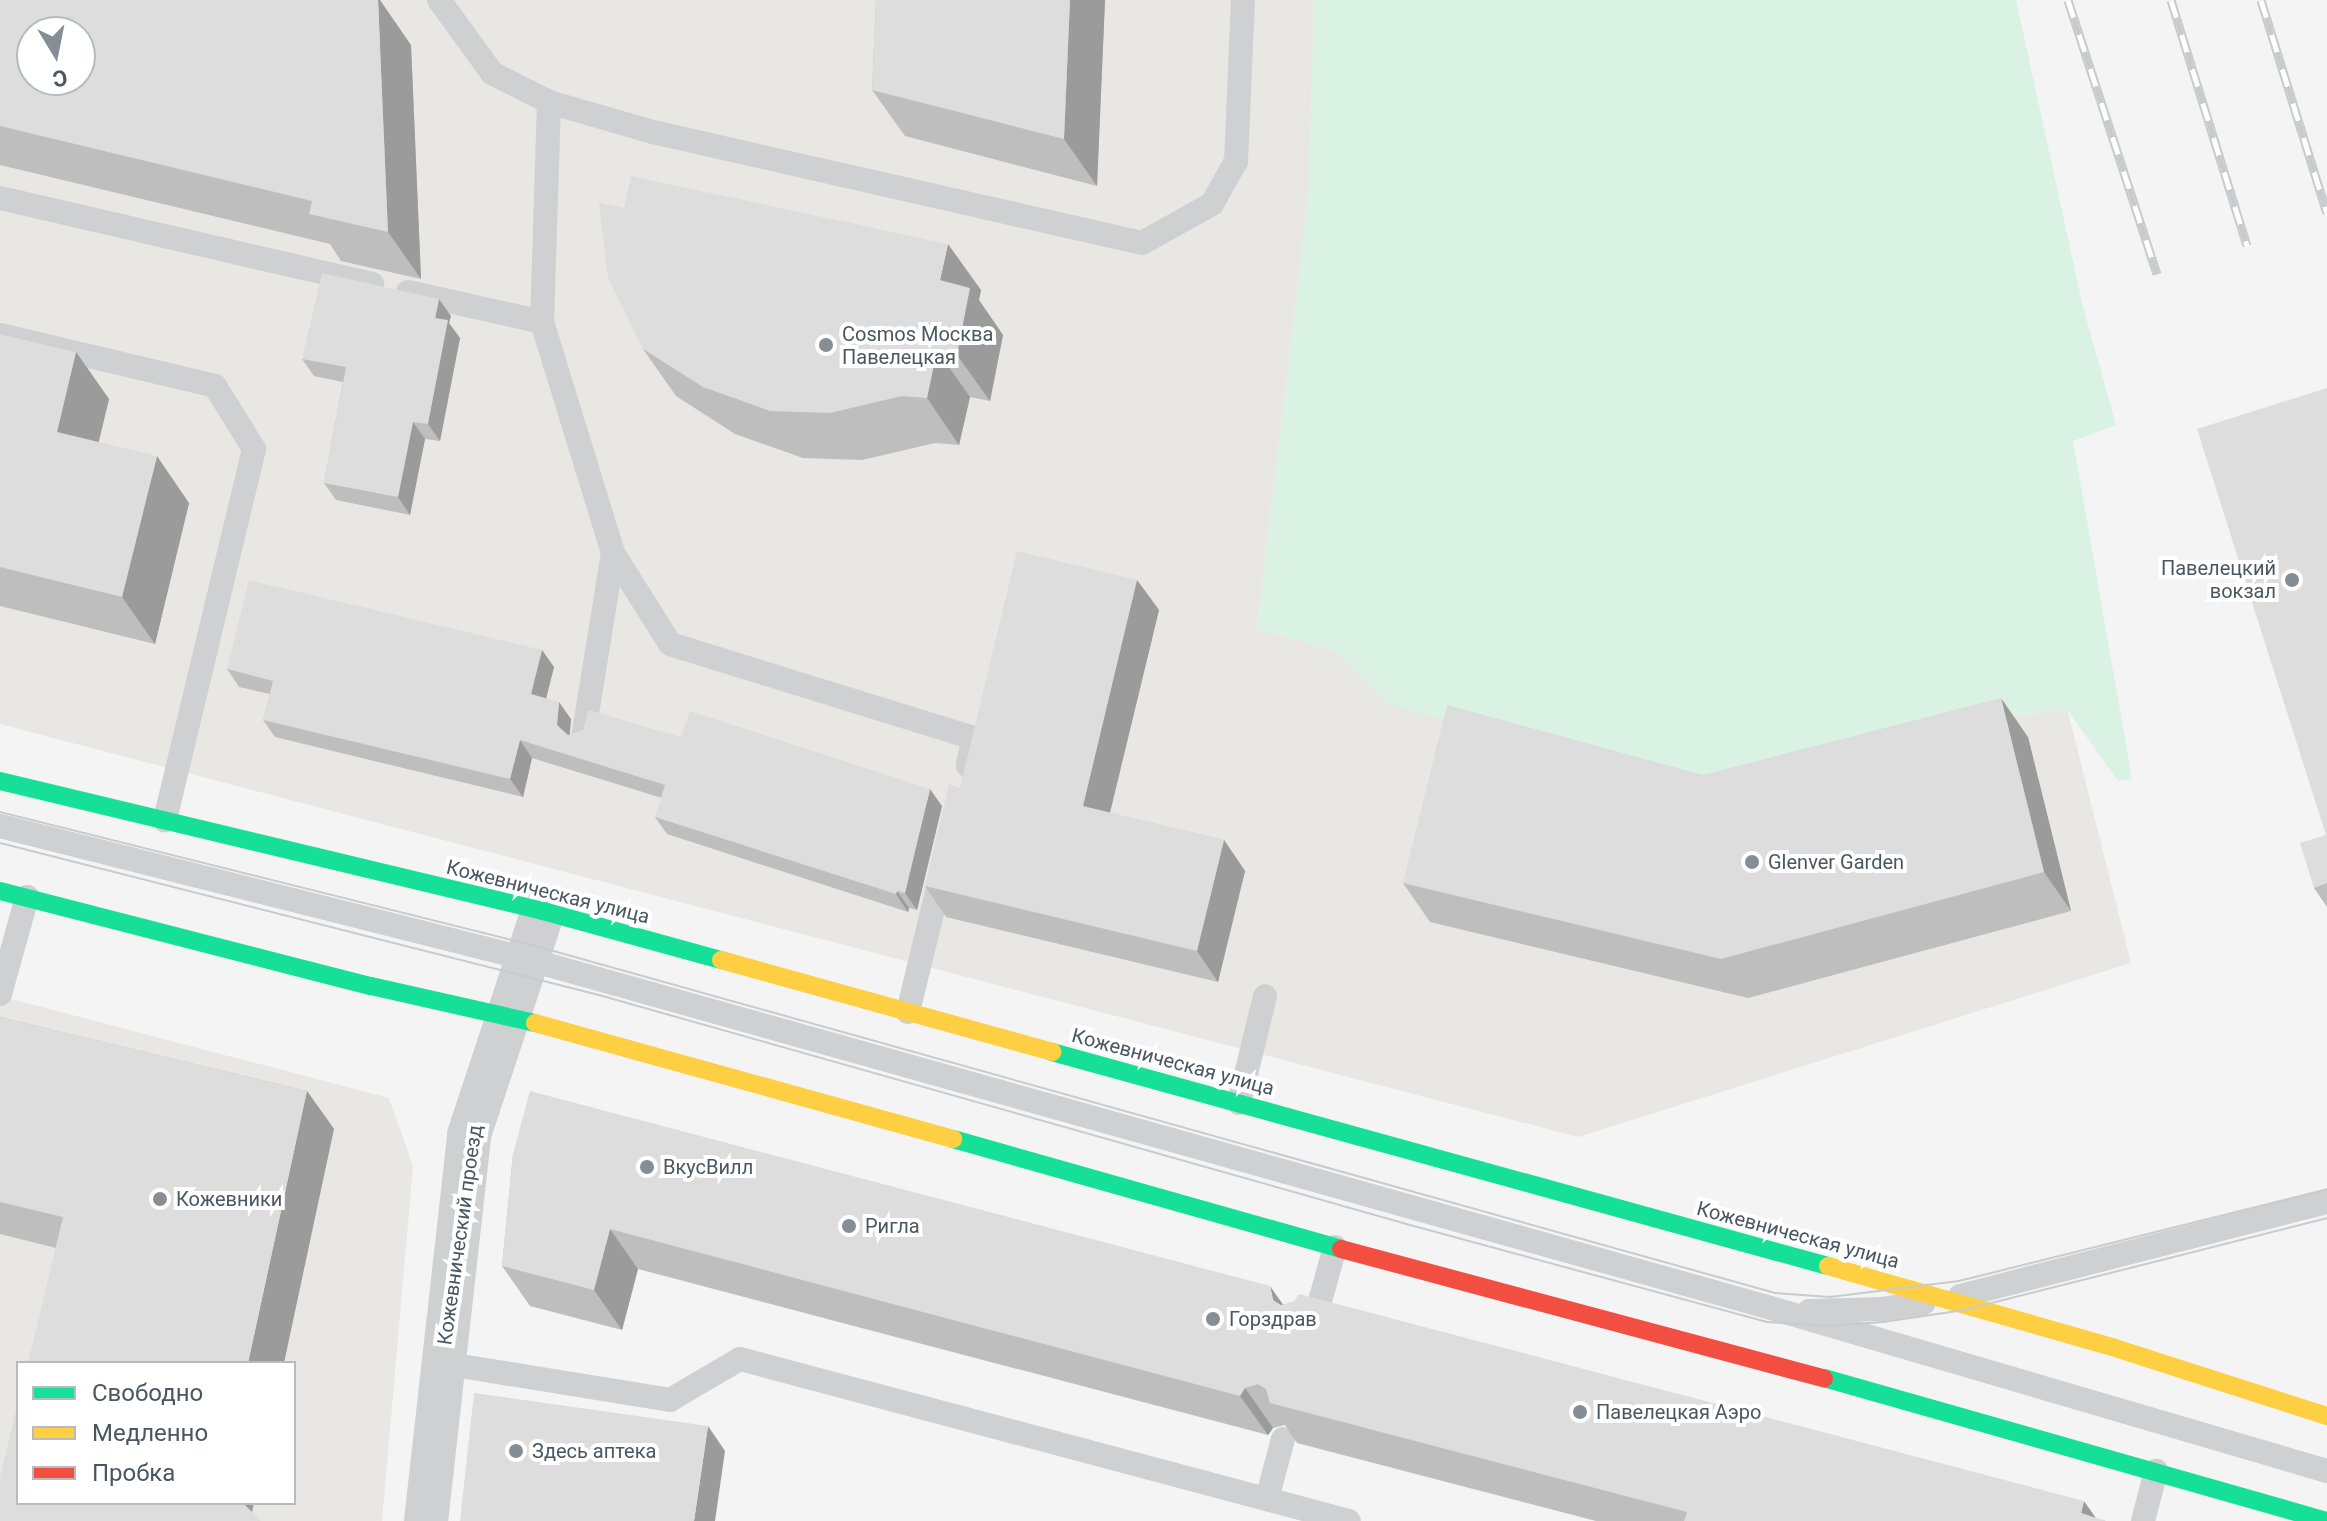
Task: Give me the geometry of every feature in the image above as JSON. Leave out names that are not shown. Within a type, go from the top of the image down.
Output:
[{"type":"main road","name":"Кожевническая улица","points":[[0,781],[543,911],[2112,1347],[2327,1416]]},
{"type":"main road","points":[[0,891],[371,986],[603,1039],[1335,1247],[2156,1471],[2327,1521]]},
{"type":"street","name":"Кожевнический проезд","points":[[426,1521],[469,1135],[543,911]]},
{"type":"lane","points":[[439,0],[492,73],[549,102],[653,132],[1142,243],[1212,204],[1236,161],[1243,0]]},
{"type":"lane","points":[[549,102],[542,322],[613,553],[670,644],[974,738],[963,782]]},
{"type":"lane","points":[[0,198],[542,322]]},
{"type":"lane","points":[[0,335],[215,386],[254,449],[165,820]]},
{"type":"lane","points":[[583,738],[613,553]]},
{"type":"lane","points":[[0,826],[527,959],[1771,1308],[2327,1471]]},
{"type":"lane","points":[[908,1012],[949,841]]},
{"type":"lane","points":[[0,994],[27,897]]},
{"type":"lane","points":[[1239,1103],[1265,996]]},
{"type":"lane","points":[[1771,1308],[1829,1312],[1945,1300],[2327,1202]]},
{"type":"lane","points":[[1312,1330],[1335,1247]]},
{"type":"lane","points":[[442,1363],[670,1400],[740,1359],[1349,1521]]},
{"type":"lane","points":[[1267,1499],[1283,1439]]},
{"type":"lane","points":[[2143,1521],[2156,1471]]},
{"type":"shaded area","points":[[0,0],[1314,0],[1309,191],[1257,629],[1336,651],[1390,704],[1846,748],[2067,708],[2131,963],[1578,1137],[0,724]]},
{"type":"shaded area","points":[[0,996],[389,1098],[413,1166],[382,1521],[0,1521]]},
{"type":"green space","points":[[1314,0],[2016,0],[2083,307],[2116,425],[2073,441],[2132,779],[2118,781],[2066,708],[1846,748],[1678,788],[1390,704],[1336,651],[1257,629],[1309,191]]},
{"type":"building","points":[[0,0],[378,0],[388,232],[309,214],[312,201],[0,126]]},
{"type":"building","points":[[876,0],[1070,0],[1064,139],[872,90]]},
{"type":"building","name":"Cosmos Москва Павелецкая","points":[[631,176],[948,244],[940,280],[970,288],[957,355],[937,350],[927,398],[902,396],[830,413],[770,411],[703,387],[643,349],[608,278],[599,203],[624,208]]},
{"type":"building","points":[[322,273],[439,299],[435,318],[448,320],[428,424],[413,422],[398,497],[324,483],[346,367],[302,359]]},
{"type":"building","points":[[0,334],[76,352],[57,432],[157,456],[122,597],[0,567]]},
{"type":"building","name":"Павелецкий вокзал","points":[[2327,388],[2327,883],[2314,888],[2300,843],[2326,835],[2197,429]]},
{"type":"building","points":[[1017,551],[1137,580],[1083,806],[1224,840],[1197,951],[925,886],[949,784],[960,788]]},
{"type":"building","points":[[249,580],[542,650],[531,694],[559,702],[557,725],[568,735],[583,730],[588,710],[681,737],[690,711],[930,789],[905,893],[897,891],[896,894],[655,817],[665,785],[520,740],[510,779],[263,720],[273,681],[227,669]]},
{"type":"building","name":"Glenver Garden","points":[[2001,698],[2044,872],[1721,959],[1403,883],[1447,705],[1703,775]]},
{"type":"building","name":"Кожевники","points":[[0,1017],[307,1091],[248,1361],[28,1361],[63,1217],[0,1202]]},
{"type":"building","points":[[530,1091],[1270,1286],[1273,1300],[1281,1305],[1294,1301],[1299,1294],[2084,1501],[2081,1513],[2106,1521],[1684,1521],[1687,1512],[1270,1403],[1266,1389],[1258,1384],[1245,1388],[1240,1396],[610,1229],[594,1290],[502,1266],[513,1154]]},
{"type":"building","points":[[474,1393],[708,1426],[694,1521],[460,1521]]},
{"type":"building","points":[[16,1410],[16,1505],[245,1505],[261,1521],[0,1521],[0,1477]]},
{"type":"tram line","points":[[0,812],[532,945],[1775,1293],[1830,1297],[1959,1281],[2327,1189]]},
{"type":"tram line","points":[[0,843],[599,995],[1410,1225],[1767,1322],[1828,1326],[1883,1322],[1964,1310],[2327,1218]]},
{"type":"railway","points":[[2068,0],[2157,274]]},
{"type":"railway","points":[[2171,0],[2247,246]]},
{"type":"railway","points":[[2261,0],[2327,213]]},
{"type":"traffic: fast","points":[[0,781],[543,911],[721,960]]},
{"type":"traffic: fast","points":[[0,891],[371,986],[535,1023]]},
{"type":"traffic: fast","points":[[1052,1052],[1828,1266]]},
{"type":"traffic: fast","points":[[953,1139],[1341,1249]]},
{"type":"traffic: fast","points":[[1824,1378],[2327,1521]]},
{"type":"traffic: slow","points":[[721,960],[1052,1052]]},
{"type":"traffic: slow","points":[[535,1023],[953,1139]]},
{"type":"traffic: slow","points":[[1828,1266],[2112,1347],[2327,1416]]},
{"type":"traffic: jam","points":[[1341,1249],[1824,1378]]},
{"type":"place","name":"Cosmos Москва Павелецкая","points":[[826,345]]},
{"type":"place","name":"Павелецкий вокзал","points":[[2292,580]]},
{"type":"place","name":"Glenver Garden","points":[[1752,862]]},
{"type":"place","name":"ВкусВилл","points":[[647,1167]]},
{"type":"place","name":"Кожевники","points":[[160,1199]]},
{"type":"place","name":"Ригла","points":[[849,1226]]},
{"type":"place","name":"Горздрав","points":[[1213,1319]]},
{"type":"place","name":"Павелецкая Аэро","points":[[1580,1412]]},
{"type":"place","name":"Здесь аптека","points":[[516,1451]]}]
